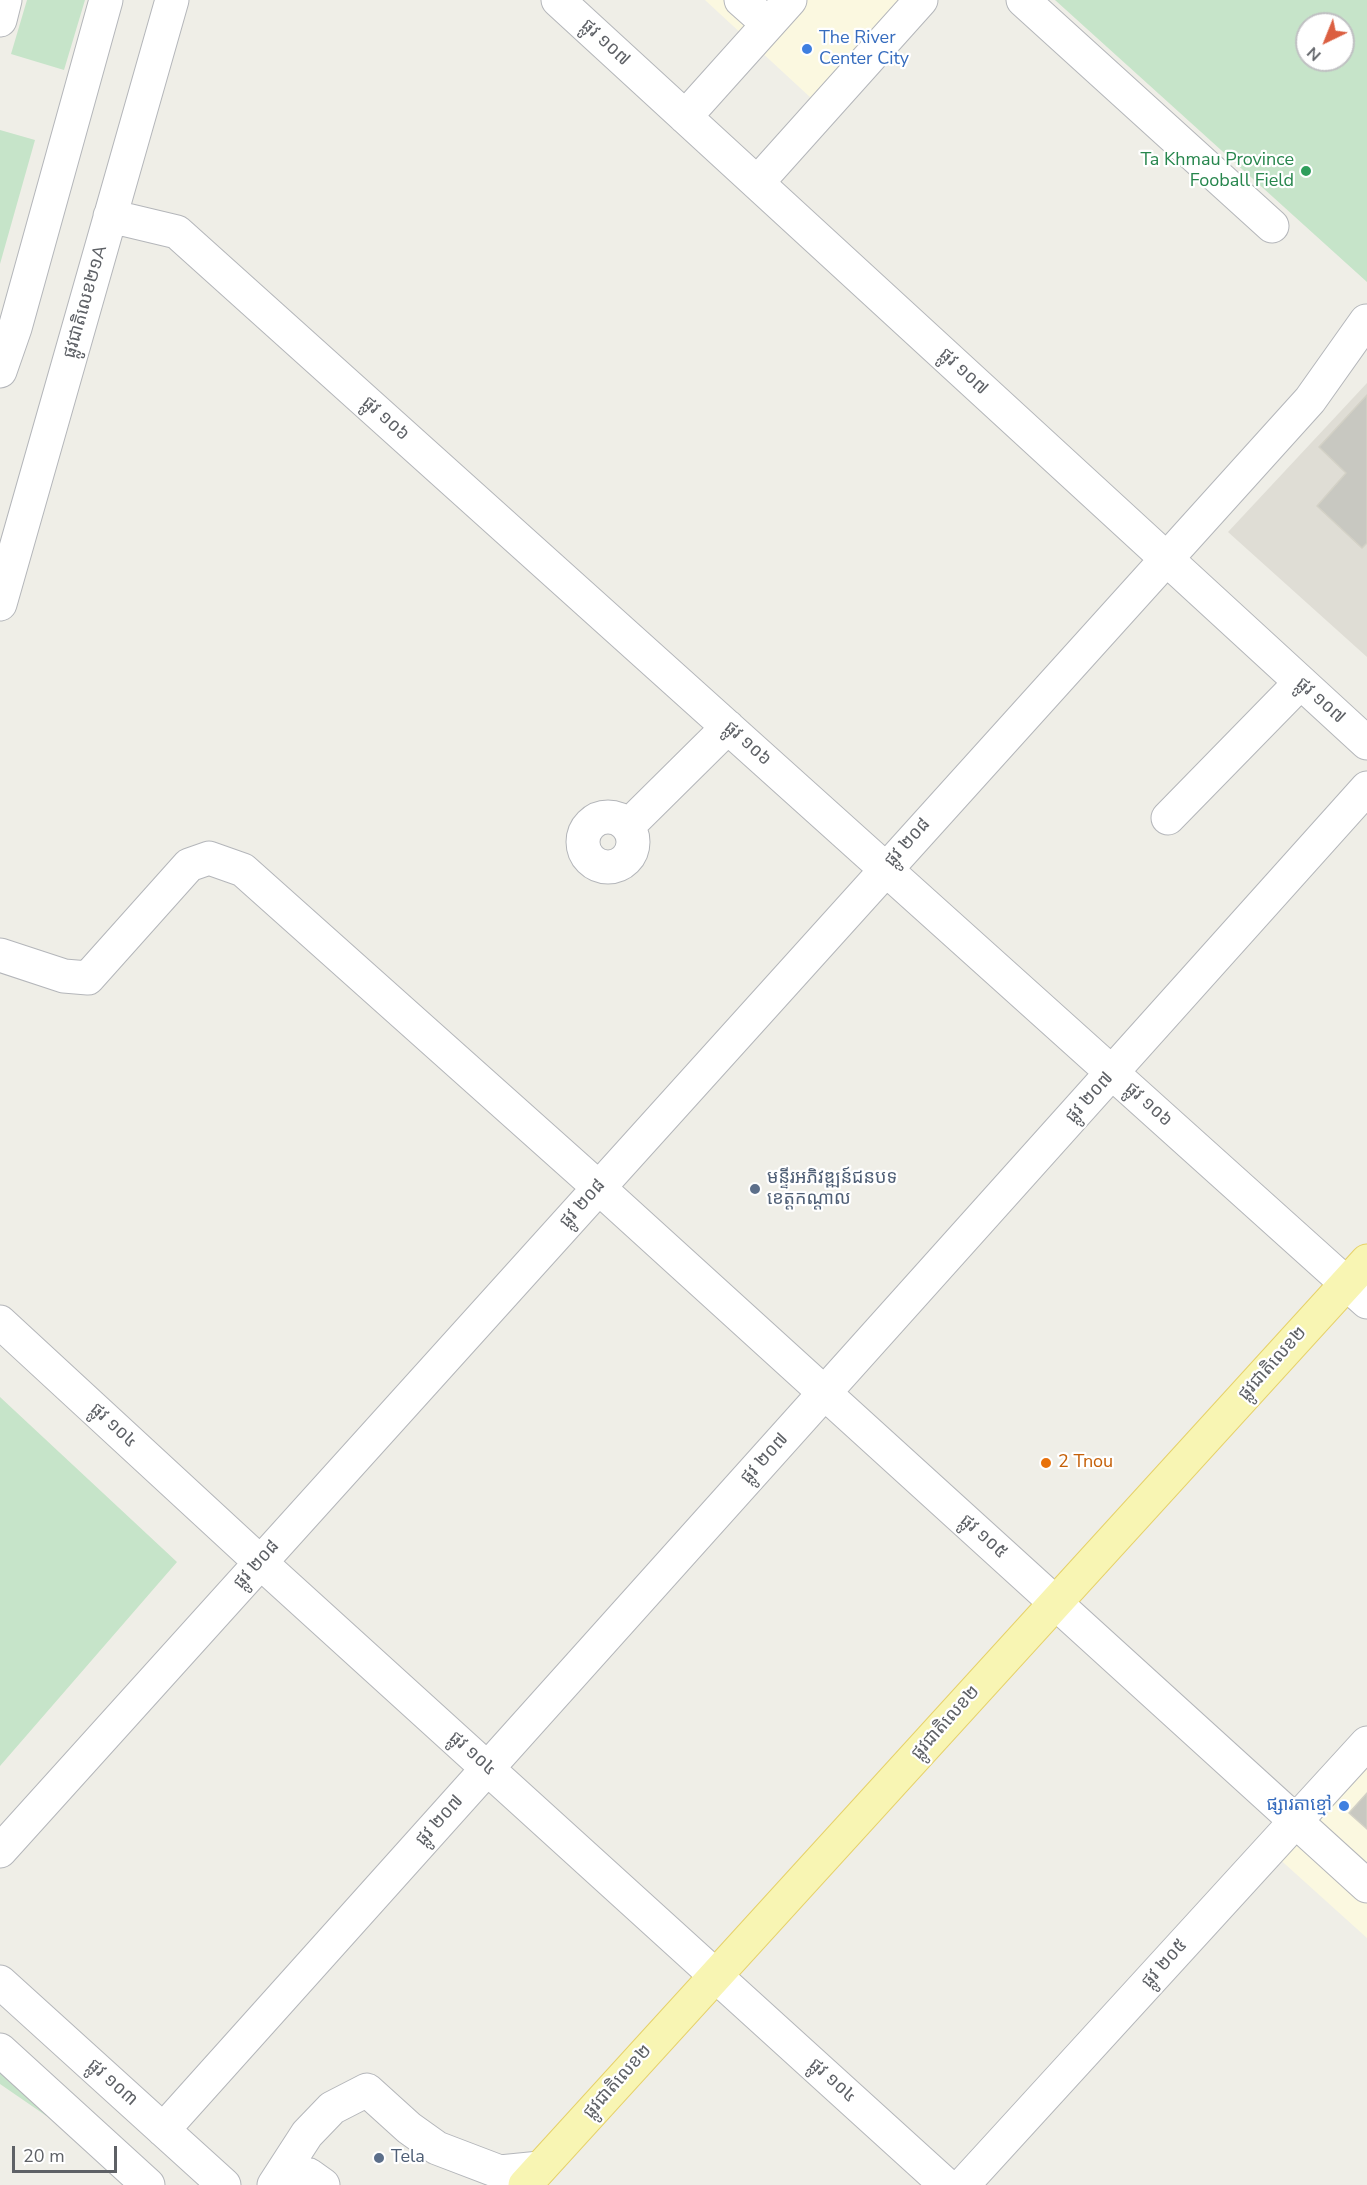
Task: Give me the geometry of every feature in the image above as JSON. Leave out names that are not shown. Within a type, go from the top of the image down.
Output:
[{"type":"main road","name":"ផ្លូវជាតិលេខ២","points":[[533,2176],[1055,1602],[1360,1282]]},
{"type":"street","points":[[0,20],[5,0]]},
{"type":"street","points":[[0,371],[15,328],[106,0]]},
{"type":"street","name":"ផ្លូវជាតិលេខ២១A","points":[[0,604],[172,0]]},
{"type":"street","name":"ផ្លូវ ១០៧","points":[[558,0],[1367,743]]},
{"type":"street","points":[[741,0],[768,24]]},
{"type":"street","points":[[685,117],[790,0]]},
{"type":"street","points":[[757,183],[921,0]]},
{"type":"street","points":[[1023,0],[1272,226]]},
{"type":"street","name":"ផ្លូវ ១០៦","points":[[110,216],[177,232],[1112,1073],[1360,1282]]},
{"type":"street","name":"ផ្លូវ ២០៨","points":[[0,1851],[885,868],[1310,400],[1366,321]]},
{"type":"street","points":[[1168,818],[1300,683]]},
{"type":"street","points":[[628,826],[728,727]]},
{"type":"street","name":"ផ្លូវ ២០៧","points":[[163,2130],[1367,789]]},
{"type":"street","name":"ផ្លូវ ១០៥","points":[[0,955],[64,976],[88,978],[189,865],[208,858],[243,870],[598,1187],[1367,1886]]},
{"type":"street","name":"ផ្លូវ ១០៤","points":[[0,1322],[260,1562],[946,2185]]},
{"type":"street","name":"ផ្លូវ ២០៥","points":[[963,2185],[1367,1743]]},
{"type":"street","name":"ផ្លូវ ១០៣","points":[[0,1982],[224,2185]]},
{"type":"street","points":[[0,2050],[148,2185]]},
{"type":"street","points":[[274,2185],[307,2134],[332,2108],[367,2091],[409,2128],[437,2148],[501,2172],[533,2176]]},
{"type":"street","points":[[285,2185],[309,2175],[323,2185]]},
{"type":"shaded area","name":"The River Center City","points":[[705,0],[899,0],[811,98]]},
{"type":"shaded area","points":[[1367,383],[1367,657],[1228,532]]},
{"type":"shaded area","name":"ផ្សារតាខ្មៅ","points":[[1367,1756],[1367,1938],[1275,1855]]},
{"type":"green space","points":[[27,0],[85,0],[64,70],[11,54]]},
{"type":"green space","name":"Ta Khmau Province Fooball Field","points":[[1055,0],[1367,0],[1367,282]]},
{"type":"green space","points":[[0,130],[35,140],[0,264]]},
{"type":"green space","points":[[0,1397],[177,1562],[0,1766]]},
{"type":"green space","points":[[0,2070],[61,2126],[0,2084]]},
{"type":"building","points":[[1367,395],[1367,543],[1362,548],[1317,506],[1346,473],[1319,447]]},
{"type":"building","points":[[1367,1793],[1367,1829],[1349,1813]]},
{"type":"place","name":"The River Center City","points":[[807,49]]},
{"type":"place","name":"Ta Khmau Province Fooball Field","points":[[1306,171]]},
{"type":"place","name":"មន្ទីរអភិវឌ្ឍន៍ជនបទ ខេត្តកណ្តាល","points":[[755,1189]]},
{"type":"place","name":"2 Tnou","points":[[1046,1463]]},
{"type":"place","name":"ផ្សារតាខ្មៅ","points":[[1344,1806]]},
{"type":"place","name":"Tela","points":[[379,2158]]}]
